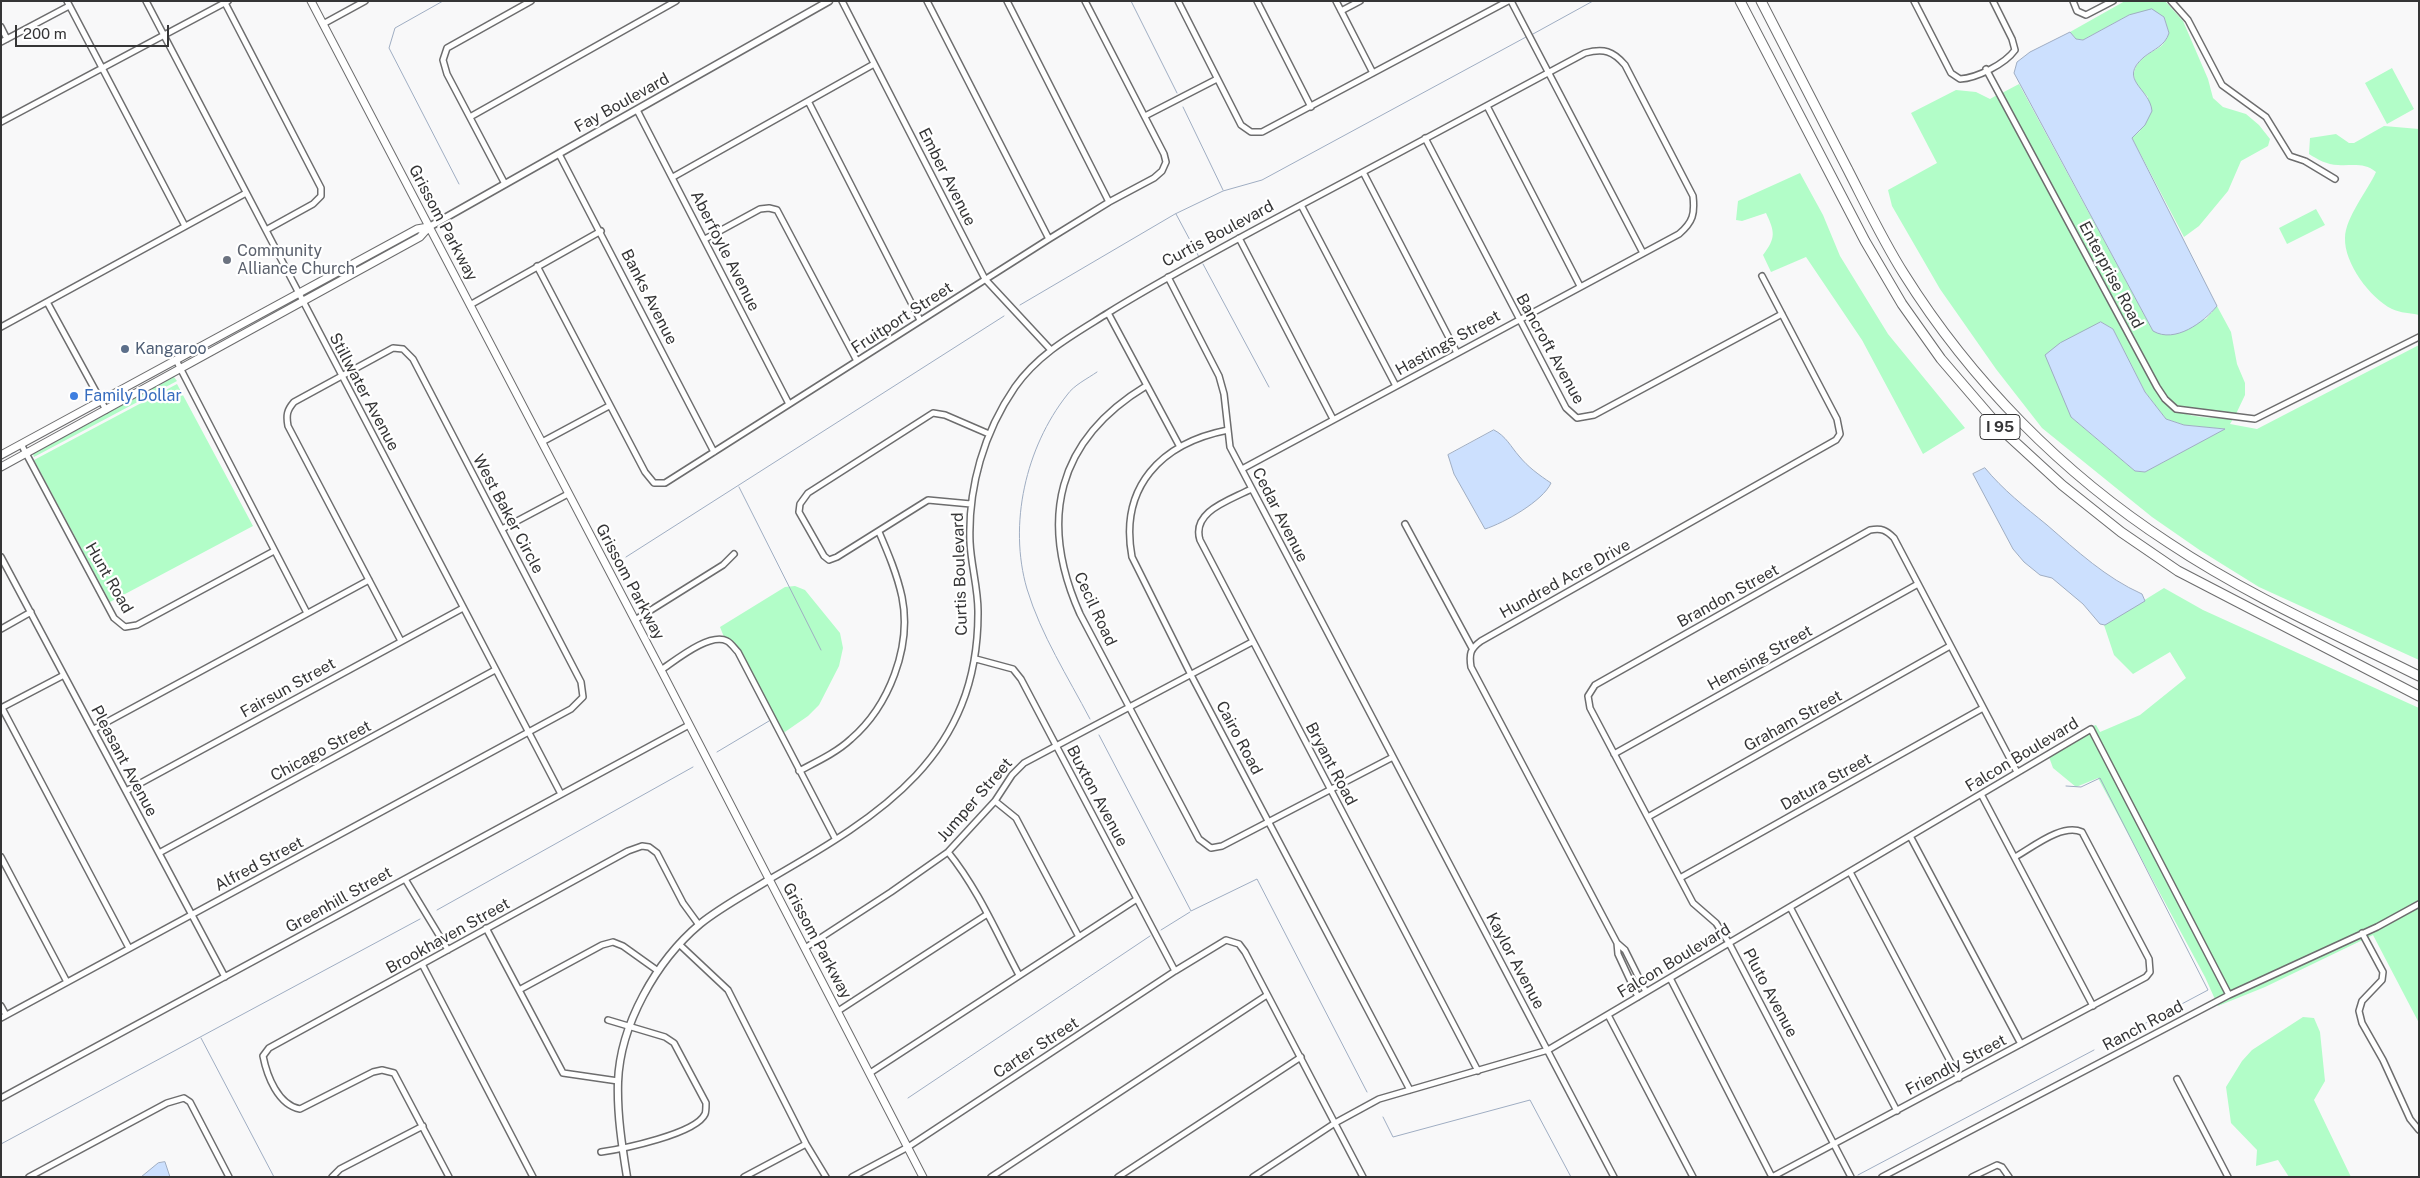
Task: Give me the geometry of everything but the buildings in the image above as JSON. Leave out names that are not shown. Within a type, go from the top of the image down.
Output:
[{"type":"highway","name":"I 95","points":[[1740,1],[1865,241],[1902,304],[1941,360],[2002,430],[2062,486],[2122,532],[2178,571],[2419,696]]},
{"type":"highway","name":"I 95","points":[[1760,1],[1903,273],[1947,336],[1989,388],[2035,437],[2096,490],[2168,543],[2238,584],[2419,676]]},
{"type":"main road","name":"Grissom Parkway","points":[[311,1],[770,879],[923,1177]]},
{"type":"main road","name":"Fay Boulevard","points":[[1,455],[417,229],[429,227]]},
{"type":"main road","name":"Fay Boulevard","points":[[1,467],[420,237],[429,227]]},
{"type":"street","name":"Stillwater Avenue","points":[[146,1],[561,794]]},
{"type":"street","points":[[323,24],[365,1]]},
{"type":"street","points":[[505,184],[447,74],[443,60],[447,48],[531,1]]},
{"type":"street","points":[[470,117],[676,1]]},
{"type":"street","name":"Fay Boulevard","points":[[429,227],[829,1]]},
{"type":"street","name":"Ember Avenue","points":[[842,1],[985,279],[1050,349]]},
{"type":"street","points":[[927,1],[1049,239]]},
{"type":"street","points":[[1007,1],[1109,202]]},
{"type":"street","points":[[1085,1],[1145,116],[1217,79]]},
{"type":"street","points":[[1178,1],[1241,125],[1252,132],[1262,132],[1510,1],[1643,253]]},
{"type":"street","points":[[1257,1],[1311,106]]},
{"type":"street","points":[[1336,1],[1373,73]]},
{"type":"street","points":[[1341,11],[1360,1]]},
{"type":"street","points":[[1914,1],[1951,73],[1960,79],[1968,78],[2009,57],[2015,50],[2012,39],[1993,1]]},
{"type":"street","points":[[2072,1],[2081,14],[2090,14],[2113,1]]},
{"type":"street","points":[[2171,1],[2188,20],[2222,85],[2266,117],[2290,156],[2305,161],[2335,179]]},
{"type":"street","points":[[1,122],[226,2],[322,188],[321,196],[313,204],[266,230]]},
{"type":"street","points":[[1,42],[68,3],[185,226]]},
{"type":"street","points":[[1,27],[7,38]]},
{"type":"street","name":"Curtis Boulevard","points":[[627,1177],[618,1081],[630,1026],[641,999],[658,971],[679,944],[699,925],[729,903],[878,810],[907,787],[932,760],[948,734],[962,702],[976,660],[978,609],[970,543],[971,504],[980,459],[989,434],[1016,387],[1030,368],[1050,349],[1168,277],[1586,53],[1605,50],[1615,53],[1625,65],[1693,196],[1695,210],[1691,224]]},
{"type":"street","points":[[673,177],[874,64]]},
{"type":"street","name":"Enterprise Road","points":[[1986,69],[2165,399],[2176,409],[2187,412],[2255,419],[2419,337]]},
{"type":"street","points":[[808,101],[920,320]]},
{"type":"street","points":[[1487,106],[1580,286]]},
{"type":"street","name":"Aberfoyle Avenue","points":[[638,110],[789,404]]},
{"type":"street","name":"Fruitport Street","points":[[609,406],[645,472],[654,483],[665,483],[1049,239],[1109,202],[1154,178],[1162,171],[1166,162],[1164,154],[1145,116]]},
{"type":"street","name":"Bancroft Avenue","points":[[1425,138],[1566,408],[1577,418],[1594,415],[1782,314]]},
{"type":"street","name":"Banks Avenue","points":[[560,154],[714,452]]},
{"type":"street","points":[[1364,172],[1457,353]]},
{"type":"street","points":[[1,327],[246,192]]},
{"type":"street","points":[[1301,206],[1396,386]]},
{"type":"street","points":[[705,239],[760,209],[770,208],[777,210],[857,361]]},
{"type":"street","name":"Hastings Street","points":[[1242,469],[1679,234],[1691,224]]},
{"type":"street","points":[[470,305],[601,231]]},
{"type":"street","points":[[1240,238],[1333,419]]},
{"type":"street","points":[[537,266],[609,406],[542,442]]},
{"type":"street","points":[[1762,276],[1782,314]]},
{"type":"street","name":"Cedar Avenue","points":[[1168,277],[1219,376],[1224,394],[1230,447],[1393,757]]},
{"type":"street","points":[[47,302],[106,410]]},
{"type":"street","points":[[1108,313],[1180,447]]},
{"type":"street","name":"Hundred Acre Drive","points":[[1472,648],[1836,440],[1840,434],[1837,419],[1782,314]]},
{"type":"street","name":"West Baker Circle","points":[[369,580],[288,426],[286,417],[288,408],[294,402],[392,348],[403,349],[408,353],[502,529],[583,689],[583,697],[579,704],[529,733]]},
{"type":"street","points":[[176,360],[307,613]]},
{"type":"street","name":"Cecil Road","points":[[1146,386],[1122,400],[1100,422],[1082,445],[1062,493],[1057,519],[1058,550],[1066,584],[1199,839],[1211,848],[1222,846],[1268,821]]},
{"type":"street","points":[[971,504],[928,500],[879,532],[837,557],[828,560],[799,512],[800,504],[808,493],[933,413],[946,415],[989,434]]},
{"type":"street","name":"Cairo Road","points":[[1228,430],[1204,435],[1180,447],[1160,461],[1147,475],[1132,504],[1128,537],[1132,557],[1191,675],[1410,1090]]},
{"type":"street","name":"Hunt Road","points":[[21,444],[114,618],[125,627],[137,625],[274,551]]},
{"type":"street","name":"Bryant Road","points":[[1252,489],[1211,510],[1203,517],[1198,532],[1252,642],[1478,1070]]},
{"type":"street","points":[[502,529],[568,494]]},
{"type":"street","points":[[1405,524],[1472,648],[1469,657],[1471,668],[1616,943],[1618,954],[1638,997]]},
{"type":"street","name":"Brandon Street","points":[[1588,696],[1595,685],[1870,530],[1880,528],[1887,531],[1894,538],[1918,584]]},
{"type":"street","points":[[798,772],[832,753],[851,739],[869,719],[882,699],[899,661],[904,634],[902,599],[897,579],[879,532]]},
{"type":"street","points":[[635,620],[723,565],[734,554]]},
{"type":"street","name":"Pleasant Avenue","points":[[1,557],[225,976]]},
{"type":"street","points":[[94,729],[369,580],[401,641]]},
{"type":"street","points":[[1918,584],[2017,772]]},
{"type":"street","name":"Hemsing Street","points":[[1614,754],[1918,584]]},
{"type":"street","name":"Fairsun Street","points":[[126,791],[462,608]]},
{"type":"street","points":[[1,629],[31,612]]},
{"type":"street","points":[[661,670],[708,641],[718,638],[728,641],[738,652],[798,772],[835,838]]},
{"type":"street","name":"Jumper Street","points":[[805,948],[892,892],[948,852],[995,801],[1012,775],[1024,763],[1252,642]]},
{"type":"street","name":"Graham Street","points":[[1648,817],[1950,646]]},
{"type":"street","name":"Buxton Avenue","points":[[976,660],[1013,669],[1021,679],[1175,971]]},
{"type":"street","name":"Chicago Street","points":[[159,853],[496,670]]},
{"type":"street","points":[[64,674],[2,708],[129,948]]},
{"type":"street","name":"Pluto Avenue","points":[[1588,696],[1590,708],[1693,904],[1716,923],[1729,943],[1851,1177]]},
{"type":"street","name":"Datura Street","points":[[1680,878],[1983,708]]},
{"type":"street","name":"Greenhill Street","points":[[1,1098],[689,725]]},
{"type":"street","name":"Falcon Boulevard","points":[[1253,1177],[1335,1123],[1372,1102],[1548,1050],[2091,729],[2229,995]]},
{"type":"street","name":"Alfred Street","points":[[4,1016],[529,733]]},
{"type":"street","points":[[1268,821],[1393,757]]},
{"type":"street","name":"Kaylor Avenue","points":[[1393,757],[1614,1177]]},
{"type":"street","points":[[1981,794],[2093,1006]]},
{"type":"street","points":[[995,801],[1016,818],[1079,936]]},
{"type":"street","name":"Friendly Street","points":[[1772,1177],[2140,982],[2150,972],[2149,959],[2082,832],[2073,829],[2064,831],[2015,857]]},
{"type":"street","points":[[1910,836],[2021,1044]]},
{"type":"street","name":"Brookhaven Street","points":[[423,1126],[394,1072],[382,1070],[373,1072],[300,1109],[284,1102],[266,1068],[263,1056],[269,1048],[628,851],[642,846],[649,847],[657,854],[683,903],[699,925]]},
{"type":"street","points":[[948,852],[964,872],[1019,976]]},
{"type":"street","points":[[1,857],[67,982]]},
{"type":"street","points":[[1850,872],[1959,1078]]},
{"type":"street","points":[[405,879],[448,950]]},
{"type":"street","points":[[870,1073],[1137,899]]},
{"type":"street","name":"Ranch Road","points":[[1882,1177],[2229,995],[2362,933],[2419,904]]},
{"type":"street","points":[[1790,907],[1896,1111]]},
{"type":"street","points":[[838,1011],[986,915]]},
{"type":"street","points":[[486,928],[564,1073],[618,1081]]},
{"type":"street","points":[[2362,933],[2383,972],[2382,980],[2362,1001],[2359,1011],[2362,1023],[2383,1060],[2410,1119],[2419,1130]]},
{"type":"street","name":"Carter Street","points":[[852,1177],[908,1147],[1219,942],[1233,941],[1246,952],[1267,996]]},
{"type":"street","points":[[519,990],[602,945],[613,942],[622,946],[658,971]]},
{"type":"street","points":[[1616,943],[1625,950],[1646,992]]},
{"type":"street","points":[[679,944],[728,990],[806,1144],[826,1177]]},
{"type":"street","points":[[422,964],[533,1177]]},
{"type":"street","points":[[1670,978],[1772,1177]]},
{"type":"street","points":[[991,1177],[1267,996],[1363,1177]]},
{"type":"street","points":[[1,1006],[4,1016]]},
{"type":"street","points":[[1608,1015],[1693,1177]]},
{"type":"street","points":[[601,1152],[623,1149],[664,1138],[699,1121],[705,1114],[706,1103],[674,1043],[665,1037],[608,1020]]},
{"type":"street","points":[[1118,1177],[1300,1057]]},
{"type":"street","points":[[2178,1079],[2228,1177]]},
{"type":"street","points":[[29,1177],[168,1102],[184,1098],[193,1107],[229,1177]]},
{"type":"street","points":[[332,1177],[340,1169],[423,1126],[449,1177]]},
{"type":"street","points":[[745,1176],[806,1144]]},
{"type":"street","points":[[1972,1177],[1997,1165],[2002,1167],[2009,1177]]},
{"type":"green space","points":[[2125,1],[2165,1],[2183,21],[2208,79],[2213,98],[2223,107],[2246,114],[2259,125],[2270,139],[2268,146],[2241,161],[2228,191],[2199,226],[2184,237],[2132,138],[2140,131],[2148,97],[2135,80],[2135,69],[2143,58],[2160,47],[2166,40],[2169,33],[2164,17],[2129,15],[2083,40],[2076,39],[2070,32]]},
{"type":"green space","points":[[2392,68],[2414,109],[2387,124],[2365,83]]},
{"type":"green space","points":[[2019,84],[2153,331],[2206,319],[2217,306],[2231,332],[2237,364],[2245,383],[2245,395],[2236,414],[2177,406],[2159,386],[2002,93]]},
{"type":"green space","points":[[1956,90],[1976,92],[1990,99],[1997,95],[2155,388],[2163,399],[2180,412],[2198,417],[2233,419],[2230,424],[2257,429],[2419,345],[2419,660],[2259,587],[2201,551],[2152,517],[2042,428],[1996,369],[1940,289],[1892,206],[1888,190],[1937,163],[1911,113]],"holes":[[[2101,322],[2113,329],[2145,392],[2166,419],[2184,425],[2224,429],[2145,472],[2135,471],[2071,417],[2086,331]]]},
{"type":"green space","points":[[2384,126],[2419,129],[2419,315],[2392,309],[2375,297],[2360,279],[2349,258],[2346,248],[2346,230],[2353,213],[2376,172],[2358,165],[2330,164],[2309,154],[2310,138],[2336,134],[2349,143],[2354,143]]},
{"type":"green space","points":[[1800,173],[1823,215],[1840,256],[1888,334],[1965,428],[1923,454],[1862,340],[1806,257],[1771,272],[1763,255],[1773,235],[1766,213],[1742,221],[1736,220],[1738,201]]},
{"type":"green space","points":[[2316,209],[2325,225],[2287,244],[2279,228]]},
{"type":"green space","points":[[174,377],[177,381],[34,457],[33,454]]},
{"type":"green space","points":[[177,384],[253,526],[110,602],[34,460]]},
{"type":"green space","points":[[795,586],[805,590],[840,633],[843,648],[839,666],[819,705],[808,716],[782,734],[748,665],[731,642],[724,637],[720,627],[785,587]]},
{"type":"green space","points":[[2164,588],[2203,610],[2419,708],[2419,1023],[2373,935],[2265,987],[2218,1006],[2205,977],[2098,778],[2076,787],[2053,768],[2049,757],[2090,733],[2228,998],[2232,996],[2093,726],[2096,725],[2100,732],[2140,715],[2186,678],[2170,652],[2133,674],[2114,655],[2104,625]]},
{"type":"green space","points":[[2303,1017],[2314,1018],[2320,1032],[2325,1081],[2314,1100],[2351,1177],[2289,1177],[2278,1160],[2256,1166],[2257,1150],[2231,1123],[2226,1087],[2242,1061],[2252,1050]]},
{"type":"water","points":[[2152,9],[2164,17],[2169,33],[2162,44],[2144,57],[2134,72],[2134,78],[2150,103],[2152,111],[2145,125],[2132,138],[2217,306],[2197,324],[2179,333],[2170,335],[2153,331],[2014,73],[2017,62],[2030,52],[2070,32],[2076,39],[2083,40],[2129,15]]},
{"type":"water","points":[[2101,322],[2113,329],[2145,392],[2166,419],[2184,425],[2225,429],[2145,472],[2135,471],[2071,417],[2045,355],[2060,343]]},
{"type":"water","points":[[1494,430],[1505,438],[1526,464],[1551,483],[1547,490],[1532,504],[1502,522],[1485,529],[1454,474],[1448,455]]},
{"type":"water","points":[[1985,468],[1999,484],[2081,554],[2116,580],[2142,594],[2145,601],[2105,625],[2100,624],[2083,604],[2052,578],[2040,575],[2024,562],[2013,549],[1973,474]]},
{"type":"water","points":[[165,1162],[170,1177],[141,1177],[158,1163]]},
{"type":"waterway","points":[[443,1],[395,28],[389,48],[459,184]]},
{"type":"waterway","points":[[1131,1],[1177,93]]},
{"type":"waterway","points":[[1533,34],[1593,1]]},
{"type":"waterway","points":[[1020,305],[1175,214],[1223,191],[1262,180],[1526,37]]},
{"type":"waterway","points":[[1183,107],[1223,190]]},
{"type":"waterway","points":[[1176,214],[1199,257]]},
{"type":"waterway","points":[[1203,264],[1269,387]]},
{"type":"waterway","points":[[626,557],[1004,316]]},
{"type":"waterway","points":[[1090,719],[1056,656],[1033,606],[1027,589],[1019,539],[1024,487],[1031,462],[1041,438],[1070,391],[1097,372]]},
{"type":"waterway","points":[[739,487],[821,650]]},
{"type":"waterway","points":[[717,752],[769,721]]},
{"type":"waterway","points":[[1099,735],[1191,911],[1257,879],[1367,1092]]},
{"type":"waterway","points":[[437,910],[693,767]]},
{"type":"waterway","points":[[2066,786],[2081,787],[2100,778],[2208,990],[2114,1040]]},
{"type":"waterway","points":[[1161,930],[1190,912]]},
{"type":"waterway","points":[[1,1144],[420,919]]},
{"type":"waterway","points":[[908,1098],[1150,936]]},
{"type":"waterway","points":[[201,1038],[274,1177]]},
{"type":"waterway","points":[[1858,1175],[2094,1050]]},
{"type":"waterway","points":[[1383,1117],[1393,1137],[1530,1100],[1571,1177]]},
{"type":"place","name":"Community Alliance Church","points":[[227,260]]},
{"type":"place","name":"Kangaroo","points":[[125,349]]},
{"type":"place","name":"Family Dollar","points":[[74,396]]}]
